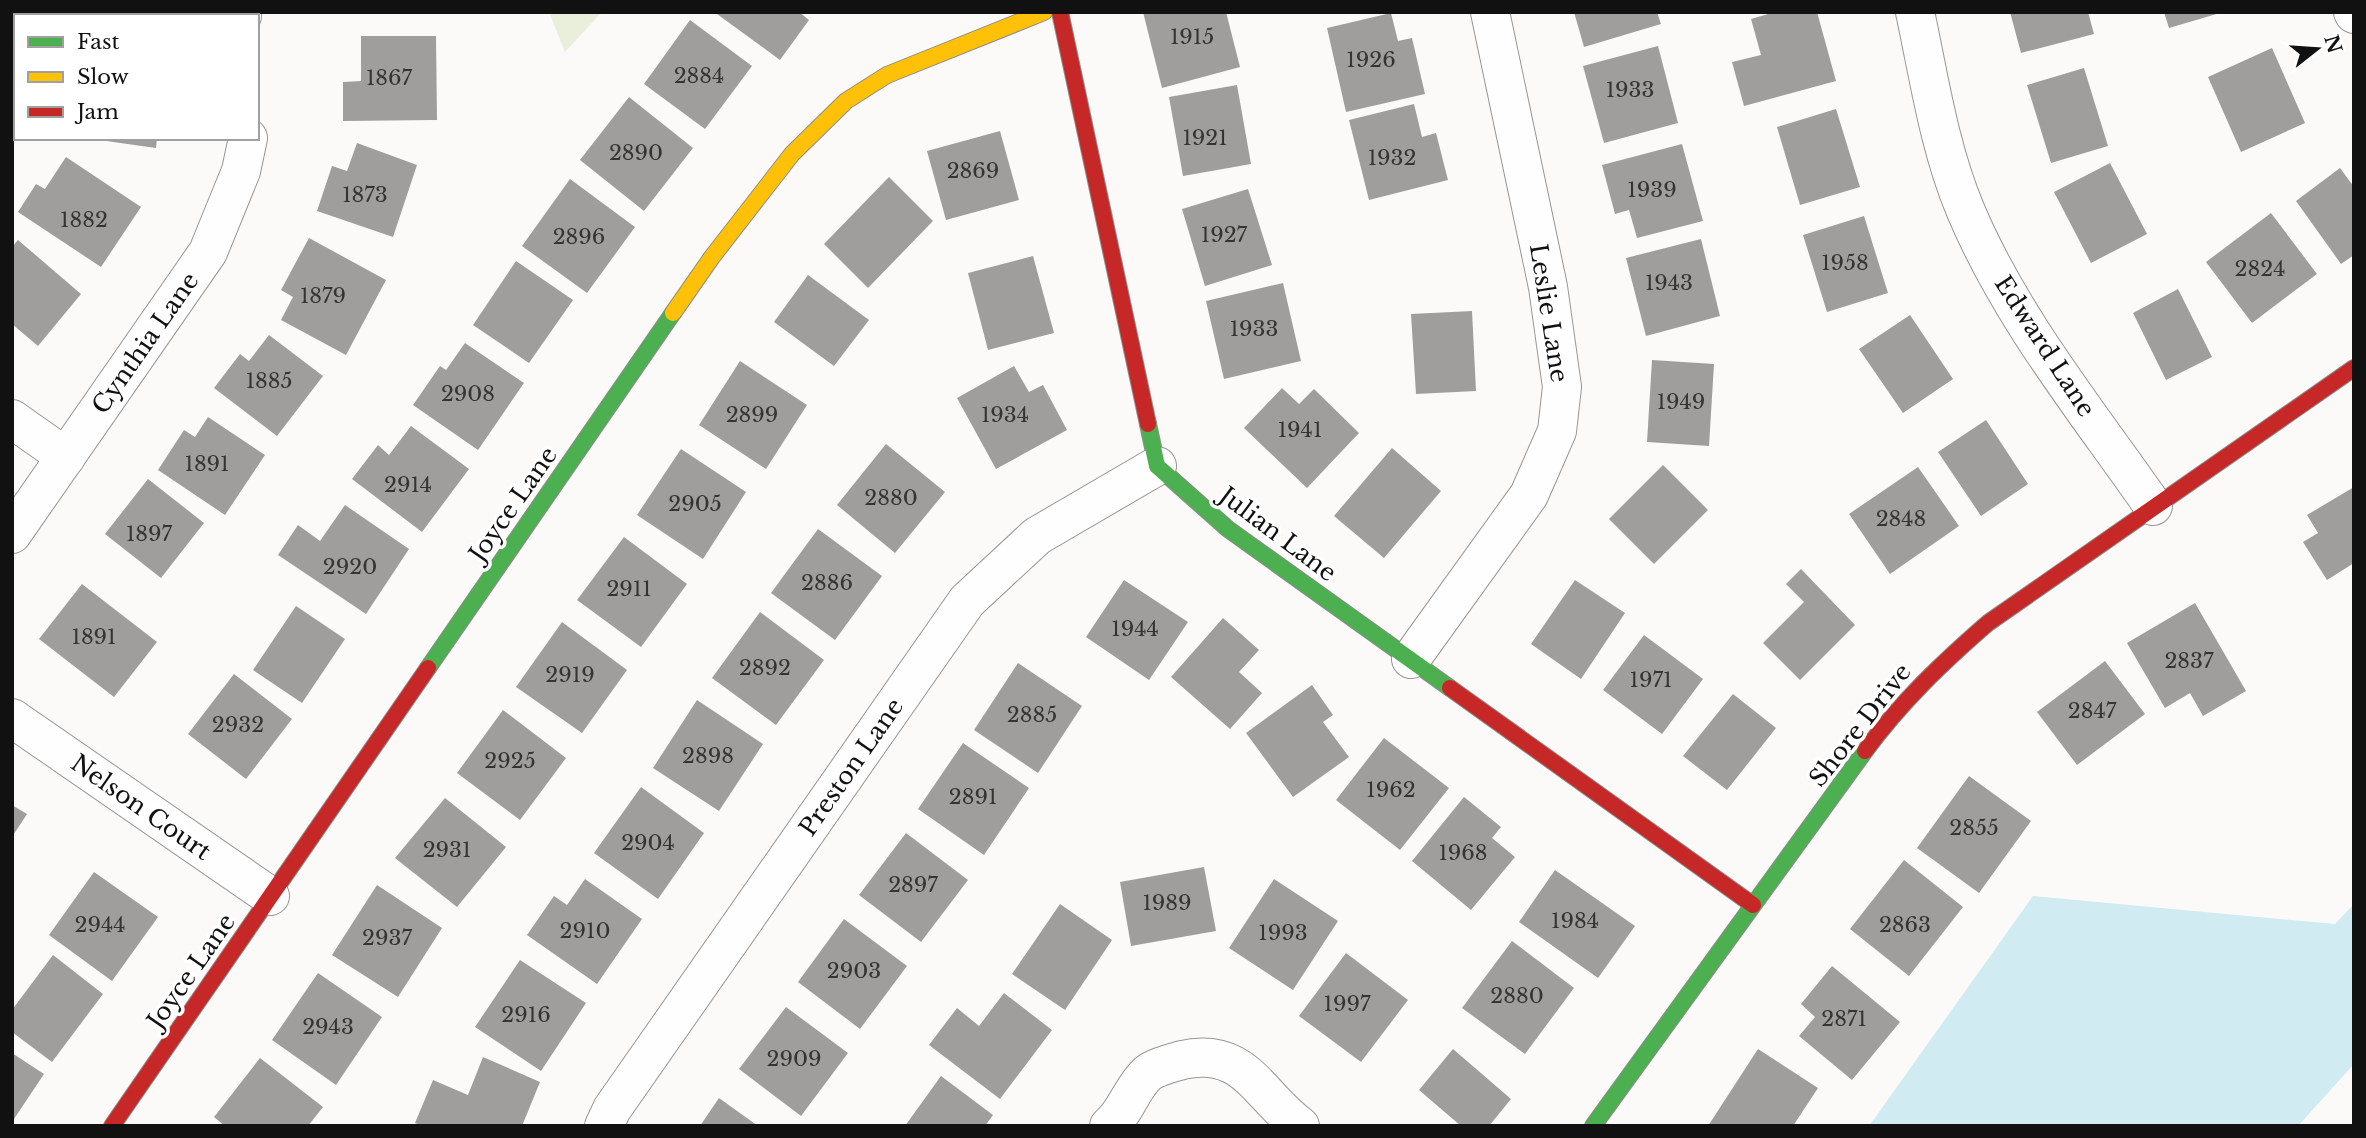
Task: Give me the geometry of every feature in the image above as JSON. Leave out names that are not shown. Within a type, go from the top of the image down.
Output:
[{"type":"street","name":"Joyce Lane","points":[[112,1126],[704,268],[792,154],[846,101],[887,75],[1044,12]]},
{"type":"street","points":[[1060,12],[1157,466]]},
{"type":"street","name":"Leslie Lane","points":[[1411,659],[1529,495],[1557,431],[1562,387],[1548,286],[1490,12]]},
{"type":"street","name":"Edward Lane","points":[[1915,12],[1939,124],[1964,207],[2006,293],[2153,506]]},
{"type":"street","name":"Cynthia Lane","points":[[12,534],[208,252],[241,171],[247,140]]},
{"type":"street","name":"Shore Drive","points":[[1593,1126],[1890,717],[1932,671],[1988,623],[2354,368]]},
{"type":"street","points":[[12,419],[66,457]]},
{"type":"street","name":"Julian Lane","points":[[1157,466],[1228,529],[1753,905]]},
{"type":"street","name":"Preston Lane","points":[[604,1126],[612,1109],[967,601],[1037,536],[1157,466]]},
{"type":"street","name":"Nelson Court","points":[[12,718],[270,896]]},
{"type":"street","points":[[1109,1126],[1117,1119],[1147,1074],[1199,1056],[1237,1066],[1255,1078],[1278,1110],[1300,1126]]},
{"type":"green space","points":[[549,12],[602,12],[565,52]]},
{"type":"water","points":[[2033,896],[2335,924],[2354,904],[2354,1064],[2298,1126],[1869,1126]]},
{"type":"building","points":[[94,12],[157,12],[156,14]]},
{"type":"building","points":[[799,12],[809,20],[780,60],[717,14]]},
{"type":"building","points":[[1143,12],[1226,12],[1240,67],[1162,88]]},
{"type":"building","points":[[1574,12],[1657,12],[1661,24],[1584,47]]},
{"type":"building","points":[[1775,12],[1817,12],[1836,81],[1744,106],[1732,62],[1761,55],[1751,19]]},
{"type":"building","points":[[2010,12],[2088,12],[2094,34],[2021,53]]},
{"type":"building","points":[[2164,12],[2219,12],[2220,13],[2169,28]]},
{"type":"building","points":[[1391,13],[1398,41],[1412,38],[1425,94],[1346,112],[1327,28]]},
{"type":"building","points":[[690,20],[752,66],[705,129],[644,84]]},
{"type":"building","points":[[361,36],[436,36],[437,120],[343,121],[343,82],[361,81]]},
{"type":"building","points":[[1658,46],[1678,123],[1604,143],[1583,66]]},
{"type":"building","points":[[2272,48],[2305,123],[2241,152],[2208,77]]},
{"type":"building","points":[[2084,68],[2108,146],[2051,163],[2027,85]]},
{"type":"building","points":[[1237,85],[1251,164],[1183,176],[1169,97]]},
{"type":"building","points":[[629,97],[693,148],[644,211],[580,160]]},
{"type":"building","points":[[1414,104],[1422,137],[1436,133],[1448,180],[1369,200],[1349,120]]},
{"type":"building","points":[[1836,109],[1860,187],[1800,205],[1777,127]]},
{"type":"building","points":[[1000,131],[1019,200],[946,220],[927,151]]},
{"type":"building","points":[[99,140],[157,140],[156,148]]},
{"type":"building","points":[[357,143],[417,165],[393,237],[317,211],[332,166],[347,171]]},
{"type":"building","points":[[1682,144],[1703,221],[1637,238],[1629,210],[1615,214],[1602,165]]},
{"type":"building","points":[[66,157],[141,207],[101,267],[18,212],[36,184],[45,189]]},
{"type":"building","points":[[2110,163],[2147,234],[2091,263],[2054,192]]},
{"type":"building","points":[[2340,168],[2354,187],[2354,255],[2341,264],[2296,201]]},
{"type":"building","points":[[889,177],[933,221],[868,288],[824,244]]},
{"type":"building","points":[[570,179],[635,227],[587,293],[522,246]]},
{"type":"building","points":[[1248,189],[1272,265],[1205,286],[1182,209]]},
{"type":"building","points":[[2271,213],[2317,274],[2252,323],[2206,262]]},
{"type":"building","points":[[1864,216],[1888,293],[1827,312],[1803,235]]},
{"type":"building","points":[[309,238],[386,280],[346,355],[281,320],[293,297],[281,290]]},
{"type":"building","points":[[1701,239],[1720,316],[1646,336],[1626,258]]},
{"type":"building","points":[[18,240],[81,294],[38,346],[12,324],[12,247]]},
{"type":"building","points":[[1033,256],[1054,333],[988,350],[968,273]]},
{"type":"building","points":[[516,261],[573,300],[529,363],[473,325]]},
{"type":"building","points":[[808,275],[869,320],[834,366],[774,322]]},
{"type":"building","points":[[1283,283],[1301,361],[1224,379],[1206,301]]},
{"type":"building","points":[[2178,289],[2212,357],[2166,380],[2133,313]]},
{"type":"building","points":[[1472,311],[1476,391],[1416,394],[1411,314]]},
{"type":"building","points":[[1910,315],[1953,379],[1903,413],[1859,349]]},
{"type":"building","points":[[269,335],[323,376],[277,436],[214,388],[240,354],[249,361]]},
{"type":"building","points":[[465,343],[524,383],[478,450],[413,405],[440,366],[446,370]]},
{"type":"building","points":[[1652,360],[1714,364],[1709,446],[1647,442]]},
{"type":"building","points":[[740,361],[807,405],[766,469],[699,425]]},
{"type":"building","points":[[1014,366],[1029,392],[1043,385],[1067,430],[996,469],[957,398]]},
{"type":"building","points":[[1282,388],[1299,404],[1314,389],[1359,433],[1307,488],[1244,428]]},
{"type":"building","points":[[208,417],[265,455],[225,515],[158,470],[184,430],[195,437]]},
{"type":"building","points":[[1986,420],[2028,484],[1981,516],[1938,452]]},
{"type":"building","points":[[411,426],[469,469],[422,532],[352,479],[378,445],[389,455]]},
{"type":"building","points":[[886,444],[945,492],[895,553],[837,505]]},
{"type":"building","points":[[1392,448],[1441,491],[1384,558],[1334,516]]},
{"type":"building","points":[[681,449],[746,492],[703,559],[637,515]]},
{"type":"building","points":[[1663,465],[1708,510],[1654,564],[1609,519]]},
{"type":"building","points":[[1918,467],[1959,526],[1890,574],[1849,514]]},
{"type":"building","points":[[148,479],[204,523],[161,578],[105,534]]},
{"type":"building","points":[[2354,487],[2354,563],[2327,580],[2303,542],[2318,533],[2307,515]]},
{"type":"building","points":[[345,505],[409,549],[366,614],[278,555],[298,525],[320,541]]},
{"type":"building","points":[[818,529],[882,576],[835,640],[771,593]]},
{"type":"building","points":[[624,537],[687,584],[641,647],[577,600]]},
{"type":"building","points":[[1801,569],[1855,625],[1800,680],[1763,643],[1804,602],[1786,584]]},
{"type":"building","points":[[1124,580],[1188,622],[1149,680],[1086,637]]},
{"type":"building","points":[[1575,580],[1625,613],[1581,679],[1531,644]]},
{"type":"building","points":[[82,584],[157,642],[114,697],[39,639]]},
{"type":"building","points":[[2195,603],[2246,691],[2203,716],[2190,693],[2165,708],[2127,643]]},
{"type":"building","points":[[296,606],[345,639],[302,703],[253,670]]},
{"type":"building","points":[[760,612],[824,660],[776,725],[712,678]]},
{"type":"building","points":[[1223,618],[1259,650],[1239,672],[1262,693],[1230,729],[1171,677]]},
{"type":"building","points":[[562,622],[627,670],[582,733],[516,687]]},
{"type":"building","points":[[1644,635],[1703,679],[1662,734],[1603,690]]},
{"type":"building","points":[[2105,661],[2145,714],[2077,765],[2037,712]]},
{"type":"building","points":[[1018,663],[1082,706],[1038,773],[974,730]]},
{"type":"building","points":[[234,674],[292,719],[246,779],[188,734]]},
{"type":"building","points":[[1312,685],[1333,715],[1323,722],[1349,757],[1293,797],[1246,733]]},
{"type":"building","points":[[1733,694],[1776,728],[1727,790],[1683,756]]},
{"type":"building","points":[[697,700],[763,744],[719,811],[653,768]]},
{"type":"building","points":[[503,710],[566,758],[520,820],[457,773]]},
{"type":"building","points":[[1384,738],[1449,788],[1400,850],[1336,800]]},
{"type":"building","points":[[963,743],[1029,788],[984,855],[918,809]]},
{"type":"building","points":[[1969,776],[2031,821],[1979,893],[1917,848]]},
{"type":"building","points":[[641,787],[704,833],[658,899],[594,853]]},
{"type":"building","points":[[1464,797],[1501,827],[1492,838],[1515,857],[1471,910],[1412,861]]},
{"type":"building","points":[[445,798],[506,847],[457,907],[395,858]]},
{"type":"building","points":[[12,805],[27,814],[12,837]]},
{"type":"building","points":[[906,833],[968,880],[921,942],[859,895]]},
{"type":"building","points":[[1904,860],[1963,907],[1909,976],[1850,929]]},
{"type":"building","points":[[1204,867],[1216,931],[1131,946],[1120,882]]},
{"type":"building","points":[[1555,870],[1635,926],[1598,978],[1519,922]]},
{"type":"building","points":[[94,872],[158,917],[112,981],[49,935]]},
{"type":"building","points":[[585,879],[642,919],[597,984],[527,935],[554,896],[567,905]]},
{"type":"building","points":[[1274,879],[1338,921],[1293,990],[1229,948]]},
{"type":"building","points":[[377,885],[442,928],[398,997],[332,955]]},
{"type":"building","points":[[1060,904],[1112,940],[1065,1010],[1012,974]]},
{"type":"building","points":[[844,919],[907,966],[860,1029],[798,982]]},
{"type":"building","points":[[1512,941],[1574,988],[1525,1054],[1462,1008]]},
{"type":"building","points":[[1346,953],[1408,1000],[1361,1062],[1299,1016]]},
{"type":"building","points":[[53,955],[103,994],[52,1062],[12,1032],[12,1010]]},
{"type":"building","points":[[520,960],[586,1003],[541,1071],[475,1027]]},
{"type":"building","points":[[1832,966],[1900,1022],[1852,1080],[1799,1036],[1815,1017],[1801,1004]]},
{"type":"building","points":[[318,973],[382,1017],[336,1085],[272,1040]]},
{"type":"building","points":[[1004,993],[1052,1030],[1000,1099],[929,1045],[957,1008],[979,1026]]},
{"type":"building","points":[[786,1007],[848,1053],[801,1116],[739,1069]]},
{"type":"building","points":[[1453,1049],[1511,1099],[1489,1126],[1461,1126],[1419,1090]]},
{"type":"building","points":[[1758,1049],[1818,1088],[1793,1126],[1708,1126]]},
{"type":"building","points":[[12,1053],[44,1074],[12,1122]]},
{"type":"building","points":[[483,1057],[540,1082],[522,1126],[422,1126],[415,1123],[433,1080],[468,1095]]},
{"type":"building","points":[[260,1058],[323,1107],[308,1126],[225,1126],[214,1117]]},
{"type":"building","points":[[941,1076],[993,1115],[985,1126],[905,1126]]},
{"type":"building","points":[[719,1098],[758,1126],[700,1126]]},
{"type":"traffic: fast","points":[[428,668],[673,313]]},
{"type":"traffic: fast","points":[[1148,424],[1157,466],[1228,529],[1450,688]]},
{"type":"traffic: fast","points":[[1593,1126],[1865,751]]},
{"type":"traffic: slow","points":[[673,313],[712,257],[792,154],[846,101],[887,75],[1044,12]]},
{"type":"traffic: jam","points":[[1060,12],[1148,424]]},
{"type":"traffic: jam","points":[[1865,751],[1923,684],[1988,623],[2354,368]]},
{"type":"traffic: jam","points":[[112,1126],[428,668]]},
{"type":"traffic: jam","points":[[1450,688],[1753,905]]}]
